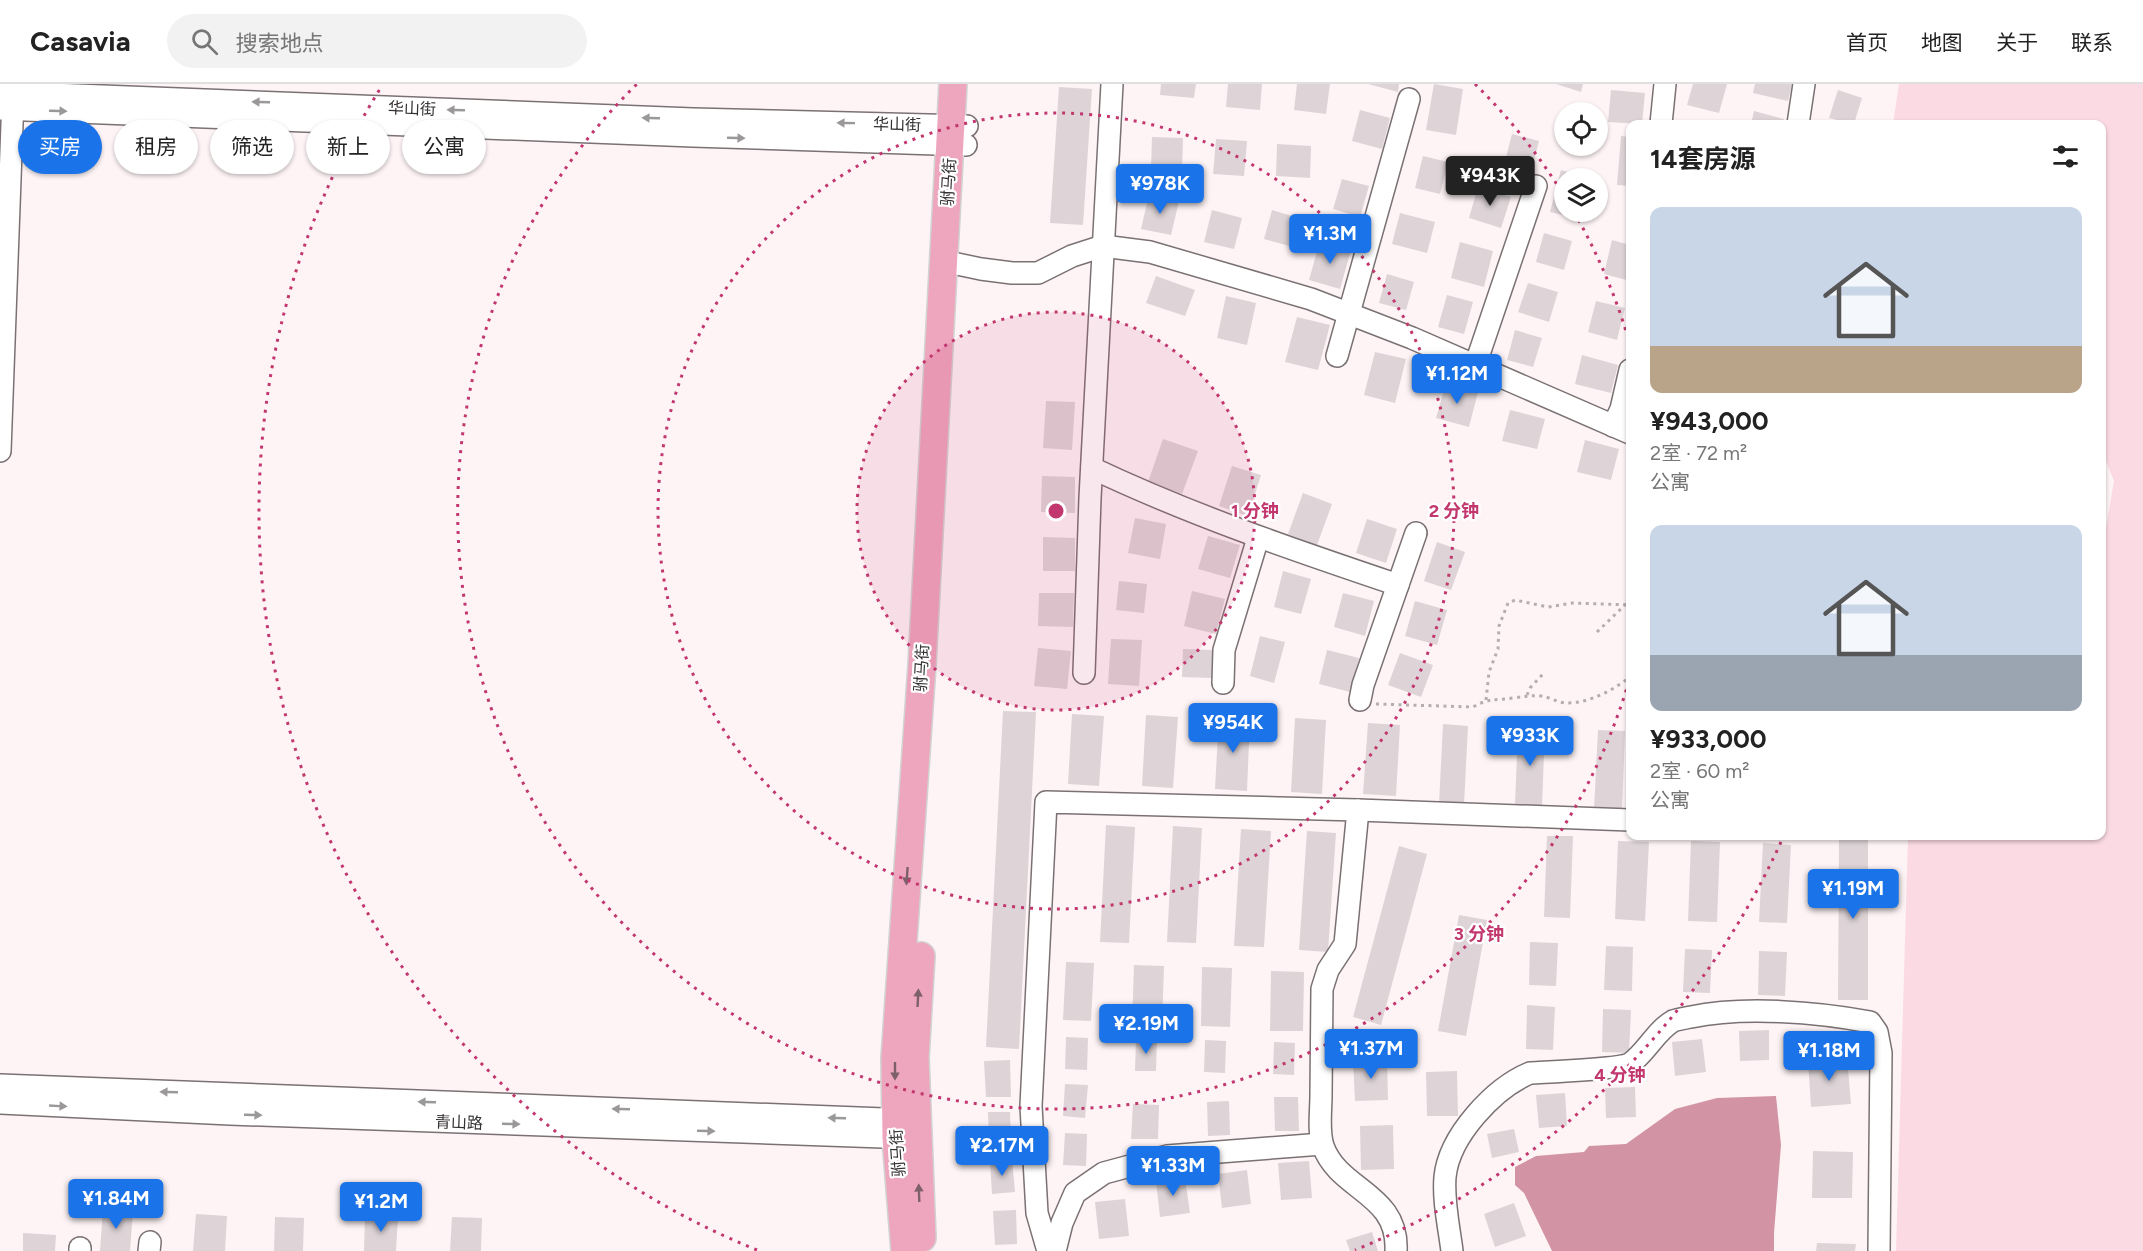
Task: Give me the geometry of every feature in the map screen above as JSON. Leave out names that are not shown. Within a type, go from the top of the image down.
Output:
[{"type":"main road","name":"驸马街","points":[[923,1251],[895,1058],[952,263],[958,135],[953,84]]},
{"type":"main road","name":"驸马街","points":[[958,135],[970,84]]},
{"type":"main road","name":"驸马街","points":[[904,1251],[906,1129]]},
{"type":"street","points":[[1084,673],[1096,377],[1112,84]]},
{"type":"street","points":[[1661,120],[1665,84]]},
{"type":"street","points":[[1799,120],[1804,84]]},
{"type":"street","name":"华山街","points":[[8,97],[693,119],[958,135]]},
{"type":"street","points":[[0,451],[8,97]]},
{"type":"street","points":[[1337,356],[1409,99]]},
{"type":"street","points":[[1475,366],[1536,186]]},
{"type":"street","points":[[952,263],[1012,273],[1038,273],[1072,256],[1103,246],[1150,252],[1311,299],[1412,338],[1622,430],[1621,409],[1626,387]]},
{"type":"street","points":[[1092,468],[1137,490],[1258,538],[1398,585]]},
{"type":"street","points":[[1360,700],[1363,685],[1416,533]]},
{"type":"street","points":[[1223,683],[1224,650],[1258,538]]},
{"type":"street","points":[[1048,1251],[1037,1213],[1031,1106],[1046,802],[1626,820]]},
{"type":"street","points":[[1358,810],[1346,944],[1328,970],[1323,989],[1320,1118],[1322,1144],[1331,1162],[1344,1176],[1366,1191],[1390,1217],[1396,1236],[1396,1251]]},
{"type":"street","points":[[1452,1251],[1446,1210],[1445,1176],[1450,1155],[1473,1117],[1496,1092],[1516,1078],[1530,1073],[1627,1065],[1643,1054],[1658,1035],[1674,1021],[1711,1013],[1770,1012],[1870,1022],[1877,1032],[1881,1053],[1879,1251]]},
{"type":"street","name":"青山路","points":[[0,1085],[906,1129]]},
{"type":"street","name":"青山路","points":[[0,1103],[218,1114],[906,1129]]},
{"type":"street","points":[[1055,1251],[1062,1222],[1075,1193],[1104,1173],[1167,1156],[1322,1144]]},
{"type":"path","points":[[1486,700],[1489,672],[1498,650],[1499,626],[1508,603],[1515,600],[1548,607],[1573,603],[1626,605]]},
{"type":"path","points":[[1597,632],[1626,607]]},
{"type":"path","points":[[1527,695],[1530,688],[1543,674]]},
{"type":"path","points":[[1360,700],[1371,704],[1473,707],[1486,700],[1512,699],[1527,695],[1543,696],[1565,703],[1584,701],[1610,691],[1626,680]]},
{"type":"shaded area","points":[[1899,84],[2143,84],[2143,1251],[1896,1251],[1908,840],[2106,840],[2106,528],[2114,481],[2106,461],[2106,120],[1894,120]]},
{"type":"shaded area","points":[[1776,1096],[1781,1145],[1774,1251],[1552,1251],[1524,1193],[1515,1185],[1515,1167],[1536,1156],[1584,1152],[1589,1146],[1626,1144],[1675,1109],[1717,1098]]},
{"type":"building","points":[[1161,84],[1196,84],[1194,98],[1160,95]]},
{"type":"building","points":[[1228,84],[1262,84],[1260,110],[1226,107]]},
{"type":"building","points":[[1297,84],[1330,84],[1326,114],[1294,110]]},
{"type":"building","points":[[1368,84],[1399,84],[1398,92]]},
{"type":"building","points":[[1434,84],[1463,89],[1456,135],[1426,130]]},
{"type":"building","points":[[1556,84],[1583,84],[1581,92]]},
{"type":"building","points":[[1693,84],[1727,84],[1719,113],[1687,105]]},
{"type":"building","points":[[1755,84],[1792,84],[1788,101],[1753,93]]},
{"type":"building","points":[[1059,87],[1092,89],[1083,225],[1050,223]]},
{"type":"building","points":[[1611,90],[1645,93],[1642,120],[1626,120],[1626,123],[1608,122]]},
{"type":"building","points":[[1838,90],[1862,98],[1855,120],[1829,118]]},
{"type":"building","points":[[1360,110],[1390,118],[1382,149],[1352,141]]},
{"type":"building","points":[[1754,111],[1784,119],[1784,120],[1752,120]]},
{"type":"building","points":[[1512,134],[1539,141],[1530,176],[1503,169]]},
{"type":"building","points":[[1621,136],[1626,137],[1626,186],[1617,185]]},
{"type":"building","points":[[1152,137],[1183,138],[1182,169],[1151,168]]},
{"type":"building","points":[[1216,139],[1247,141],[1244,176],[1213,174]]},
{"type":"building","points":[[1277,144],[1311,146],[1310,178],[1276,176]]},
{"type":"building","points":[[1423,156],[1448,162],[1440,194],[1415,188]]},
{"type":"building","points":[[1342,179],[1369,186],[1360,217],[1333,209]]},
{"type":"building","points":[[1478,187],[1511,197],[1501,228],[1469,218]]},
{"type":"building","points":[[1149,194],[1179,201],[1171,235],[1141,229]]},
{"type":"building","points":[[1554,197],[1554,213],[1550,212]]},
{"type":"building","points":[[1212,210],[1242,218],[1234,249],[1204,242]]},
{"type":"building","points":[[1272,210],[1305,220],[1297,248],[1264,239]]},
{"type":"building","points":[[1400,213],[1435,222],[1427,253],[1392,244]]},
{"type":"building","points":[[1544,233],[1572,241],[1564,270],[1536,262]]},
{"type":"building","points":[[1612,240],[1626,244],[1626,280],[1604,274]]},
{"type":"building","points":[[1320,241],[1351,250],[1340,289],[1309,280]]},
{"type":"building","points":[[1460,242],[1493,251],[1484,287],[1451,278]]},
{"type":"building","points":[[1387,274],[1414,282],[1406,310],[1379,303]]},
{"type":"building","points":[[1156,276],[1195,290],[1185,316],[1146,303]]},
{"type":"building","points":[[1528,283],[1558,292],[1549,322],[1518,312]]},
{"type":"building","points":[[1447,295],[1473,302],[1464,334],[1438,327]]},
{"type":"building","points":[[1226,296],[1256,303],[1247,345],[1217,338]]},
{"type":"building","points":[[1596,301],[1625,308],[1617,340],[1588,332]]},
{"type":"building","points":[[1297,317],[1330,325],[1318,370],[1285,362]]},
{"type":"building","points":[[1515,330],[1542,338],[1533,367],[1507,360]]},
{"type":"building","points":[[1375,352],[1406,359],[1395,403],[1364,395]]},
{"type":"building","points":[[1582,355],[1618,365],[1611,393],[1575,384]]},
{"type":"building","points":[[1446,383],[1478,392],[1469,427],[1436,418]]},
{"type":"building","points":[[1046,401],[1075,402],[1072,450],[1043,448]]},
{"type":"building","points":[[1510,410],[1545,419],[1537,449],[1502,441]]},
{"type":"building","points":[[1163,439],[1198,451],[1182,494],[1148,482]]},
{"type":"building","points":[[1585,440],[1619,449],[1611,480],[1577,472]]},
{"type":"building","points":[[1232,466],[1261,475],[1248,516],[1219,506]]},
{"type":"building","points":[[1042,476],[1075,477],[1075,513],[1041,512]]},
{"type":"building","points":[[1303,493],[1332,504],[1317,545],[1288,534]]},
{"type":"building","points":[[1135,518],[1166,524],[1160,559],[1128,553]]},
{"type":"building","points":[[1367,519],[1397,529],[1386,563],[1356,553]]},
{"type":"building","points":[[1208,536],[1240,545],[1230,578],[1198,569]]},
{"type":"building","points":[[1043,537],[1075,538],[1075,571],[1043,571]]},
{"type":"building","points":[[1437,542],[1465,552],[1451,590],[1424,581]]},
{"type":"building","points":[[1283,571],[1311,579],[1301,614],[1274,607]]},
{"type":"building","points":[[1119,581],[1147,584],[1144,613],[1116,610]]},
{"type":"building","points":[[1192,591],[1225,599],[1216,634],[1184,626]]},
{"type":"building","points":[[1039,593],[1074,593],[1073,627],[1038,626]]},
{"type":"building","points":[[1343,593],[1374,601],[1365,636],[1334,627]]},
{"type":"building","points":[[1415,601],[1447,610],[1437,645],[1405,636]]},
{"type":"building","points":[[1260,636],[1285,642],[1274,683],[1250,676]]},
{"type":"building","points":[[1111,639],[1142,640],[1139,686],[1108,684]]},
{"type":"building","points":[[1038,648],[1071,651],[1067,689],[1034,686]]},
{"type":"building","points":[[1183,649],[1213,650],[1212,678],[1182,677]]},
{"type":"building","points":[[1327,650],[1359,658],[1350,692],[1319,684]]},
{"type":"building","points":[[1400,653],[1433,665],[1421,697],[1388,685]]},
{"type":"building","points":[[1003,711],[1036,712],[1019,1049],[986,1047]]},
{"type":"building","points":[[1072,714],[1104,716],[1099,786],[1068,784]]},
{"type":"building","points":[[1146,715],[1178,717],[1173,788],[1142,786]]},
{"type":"building","points":[[1219,716],[1250,718],[1247,791],[1215,789]]},
{"type":"building","points":[[1295,718],[1326,720],[1322,794],[1291,792]]},
{"type":"building","points":[[1368,723],[1400,725],[1396,796],[1363,794]]},
{"type":"building","points":[[1443,724],[1468,726],[1464,805],[1439,804]]},
{"type":"building","points":[[1518,727],[1545,728],[1542,806],[1515,805]]},
{"type":"building","points":[[1598,730],[1625,731],[1622,811],[1594,810]]},
{"type":"building","points":[[1106,825],[1135,827],[1129,943],[1100,942]]},
{"type":"building","points":[[1173,826],[1202,828],[1196,943],[1167,942]]},
{"type":"building","points":[[1241,829],[1271,831],[1264,947],[1234,946]]},
{"type":"building","points":[[1307,831],[1336,833],[1328,952],[1299,950]]},
{"type":"building","points":[[1547,836],[1573,836],[1570,918],[1544,917]]},
{"type":"building","points":[[1839,840],[1868,840],[1868,1000],[1838,1000]]},
{"type":"building","points":[[1618,841],[1649,842],[1645,921],[1615,919]]},
{"type":"building","points":[[1691,841],[1720,842],[1717,922],[1688,921]]},
{"type":"building","points":[[1763,843],[1791,845],[1787,923],[1759,922]]},
{"type":"building","points":[[1399,846],[1427,854],[1381,1025],[1353,1017]]},
{"type":"building","points":[[1459,915],[1487,920],[1466,1036],[1438,1031]]},
{"type":"building","points":[[1530,942],[1558,943],[1556,986],[1529,985]]},
{"type":"building","points":[[1606,946],[1633,947],[1632,991],[1604,990]]},
{"type":"building","points":[[1685,949],[1712,950],[1710,993],[1683,992]]},
{"type":"building","points":[[1759,951],[1787,952],[1785,996],[1758,995]]},
{"type":"building","points":[[1066,962],[1094,963],[1091,1021],[1063,1020]]},
{"type":"building","points":[[1134,965],[1164,966],[1162,1026],[1132,1024]]},
{"type":"building","points":[[1202,967],[1232,968],[1230,1027],[1201,1026]]},
{"type":"building","points":[[1271,971],[1304,972],[1303,1031],[1270,1031]]},
{"type":"building","points":[[1527,1005],[1555,1007],[1553,1050],[1526,1049]]},
{"type":"building","points":[[1603,1009],[1631,1010],[1629,1053],[1602,1052]]},
{"type":"building","points":[[1769,1030],[1769,1060],[1740,1061],[1739,1031]]},
{"type":"building","points":[[1066,1037],[1088,1038],[1087,1070],[1065,1069]]},
{"type":"building","points":[[1136,1038],[1157,1039],[1156,1071],[1135,1071]]},
{"type":"building","points":[[1702,1039],[1706,1072],[1675,1076],[1672,1042]]},
{"type":"building","points":[[1205,1040],[1226,1041],[1225,1073],[1204,1072]]},
{"type":"building","points":[[1274,1042],[1295,1043],[1294,1075],[1273,1074]]},
{"type":"building","points":[[1847,1057],[1851,1104],[1811,1107],[1808,1060]]},
{"type":"building","points":[[1387,1059],[1388,1100],[1355,1101],[1353,1060]]},
{"type":"building","points":[[1010,1060],[1011,1097],[986,1097],[984,1061]]},
{"type":"building","points":[[1457,1071],[1458,1116],[1427,1116],[1426,1072]]},
{"type":"building","points":[[1065,1084],[1088,1085],[1085,1118],[1063,1116]]},
{"type":"building","points":[[1635,1087],[1636,1117],[1606,1118],[1605,1088]]},
{"type":"building","points":[[1565,1093],[1567,1126],[1539,1128],[1536,1095]]},
{"type":"building","points":[[1274,1097],[1298,1097],[1299,1131],[1275,1131]]},
{"type":"building","points":[[1229,1101],[1230,1135],[1208,1136],[1207,1102]]},
{"type":"building","points":[[1133,1104],[1159,1105],[1158,1139],[1131,1139]]},
{"type":"building","points":[[988,1112],[1010,1112],[1011,1143],[989,1144]]},
{"type":"building","points":[[1393,1125],[1394,1169],[1361,1170],[1360,1126]]},
{"type":"building","points":[[1514,1129],[1519,1152],[1492,1158],[1487,1134]]},
{"type":"building","points":[[1065,1133],[1087,1134],[1086,1166],[1063,1165]]},
{"type":"building","points":[[1813,1151],[1853,1152],[1852,1198],[1812,1198]]},
{"type":"building","points":[[1012,1159],[1015,1192],[992,1194],[990,1161]]},
{"type":"building","points":[[1309,1161],[1312,1198],[1281,1200],[1278,1163]]},
{"type":"building","points":[[1247,1170],[1251,1204],[1222,1208],[1218,1174]]},
{"type":"building","points":[[1185,1178],[1190,1213],[1160,1217],[1156,1181]]},
{"type":"building","points":[[1125,1199],[1129,1236],[1099,1239],[1095,1202]]},
{"type":"building","points":[[1514,1203],[1526,1236],[1495,1247],[1484,1214]]},
{"type":"building","points":[[103,1209],[133,1211],[130,1251],[100,1251]]},
{"type":"building","points":[[1016,1210],[1017,1244],[995,1245],[993,1211]]},
{"type":"building","points":[[196,1214],[227,1216],[225,1251],[193,1251]]},
{"type":"building","points":[[365,1215],[398,1216],[396,1251],[364,1251]]},
{"type":"building","points":[[275,1217],[304,1218],[303,1251],[274,1251]]},
{"type":"building","points":[[452,1217],[482,1218],[481,1251],[450,1251]]},
{"type":"building","points":[[1372,1232],[1378,1251],[1350,1251],[1346,1240]]},
{"type":"building","points":[[23,1233],[56,1235],[55,1251],[23,1251]]},
{"type":"building","points":[[1817,1243],[1856,1244],[1855,1251],[1816,1251]]}]
